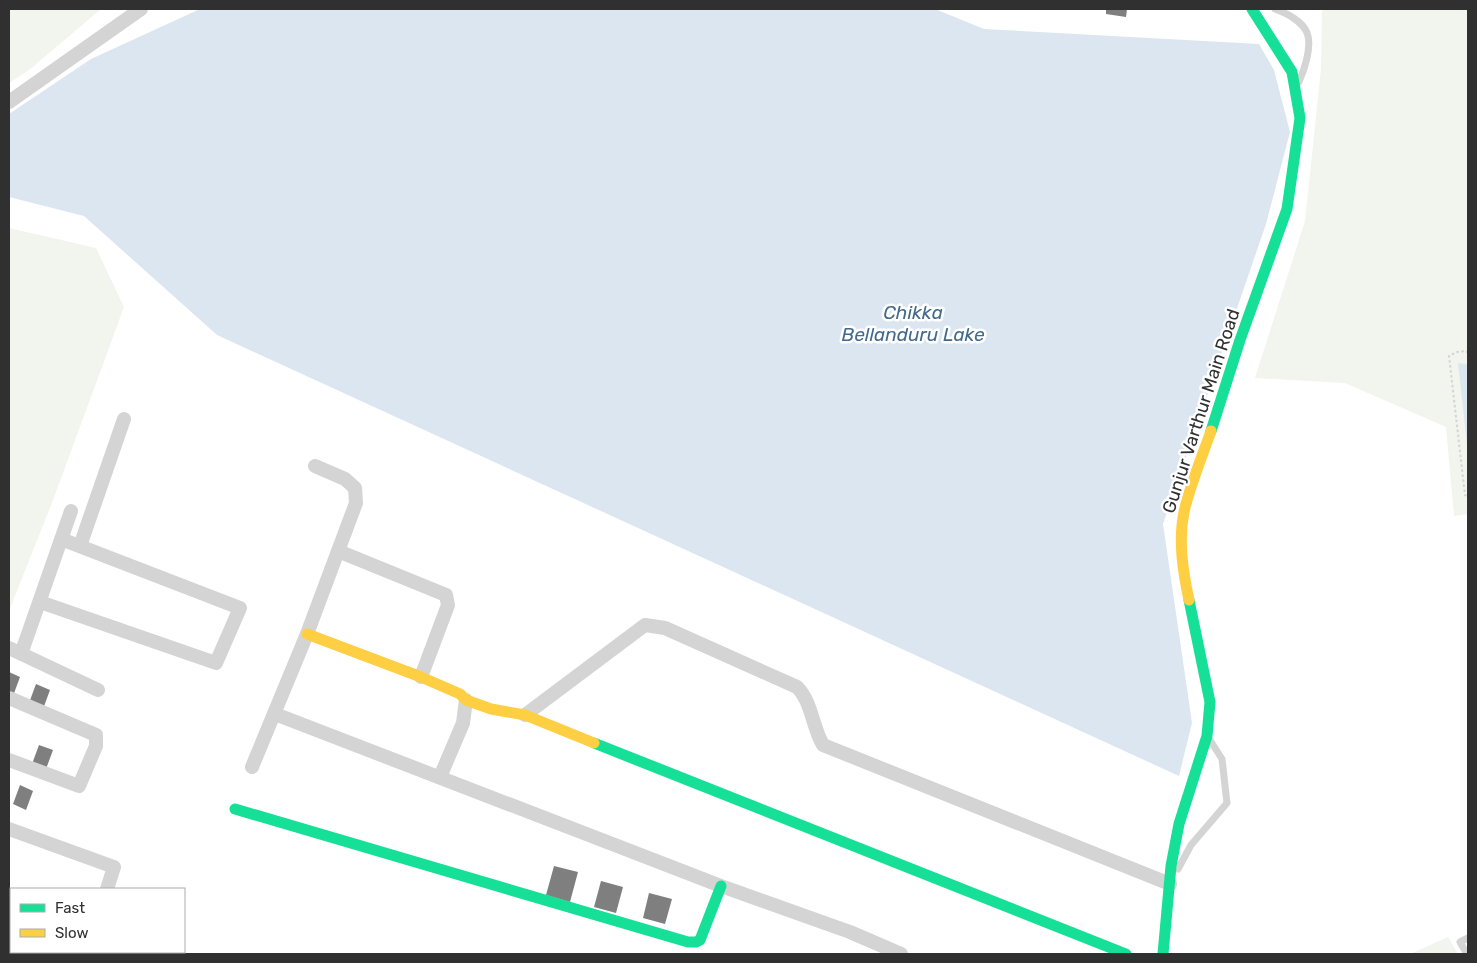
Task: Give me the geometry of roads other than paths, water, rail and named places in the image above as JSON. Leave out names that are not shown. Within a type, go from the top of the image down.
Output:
[{"type":"street","points":[[9,102],[141,9]]},
{"type":"street","name":"Gunjur Varthur Main Road","points":[[1163,954],[1170,884],[1179,824],[1207,736],[1210,702],[1184,576],[1181,540],[1184,512],[1240,340],[1287,209],[1296,158],[1300,118],[1292,72],[1252,9]]},
{"type":"street","points":[[80,546],[124,419]]},
{"type":"street","points":[[252,767],[307,634],[356,503],[355,488],[345,479],[316,466]]},
{"type":"street","points":[[71,512],[40,602],[15,651],[98,690]]},
{"type":"street","points":[[40,602],[216,663],[240,608],[61,539]]},
{"type":"street","points":[[338,551],[446,595],[448,605],[422,677]]},
{"type":"street","points":[[525,715],[645,625],[665,628],[797,687],[802,692],[808,705],[816,733],[823,745],[1170,884]]},
{"type":"street","points":[[307,634],[422,677],[460,694],[466,700],[491,708],[525,715],[1126,954]]},
{"type":"street","points":[[9,698],[96,735],[96,746],[79,786],[9,760]]},
{"type":"street","points":[[440,777],[463,723],[466,700]]},
{"type":"street","points":[[275,714],[721,886],[850,932],[901,954]]},
{"type":"street","points":[[236,809],[688,942],[700,940],[721,886]]},
{"type":"street","points":[[9,829],[114,868],[107,888]]},
{"type":"lane","points":[[1275,9],[1303,26],[1308,36],[1306,66],[1296,88]]},
{"type":"lane","points":[[1170,884],[1191,845],[1227,803],[1222,759],[1207,736]]},
{"type":"lane","points":[[1467,954],[1460,942],[1468,938]]},
{"type":"water","name":"Chikka Bellanduru Lake","points":[[200,9],[935,9],[984,29],[1259,44],[1274,70],[1290,132],[1266,224],[1163,524],[1192,723],[1179,776],[217,335],[84,216],[9,197],[9,114],[91,59]]},
{"type":"water","points":[[1458,363],[1468,366],[1468,454]]}]
